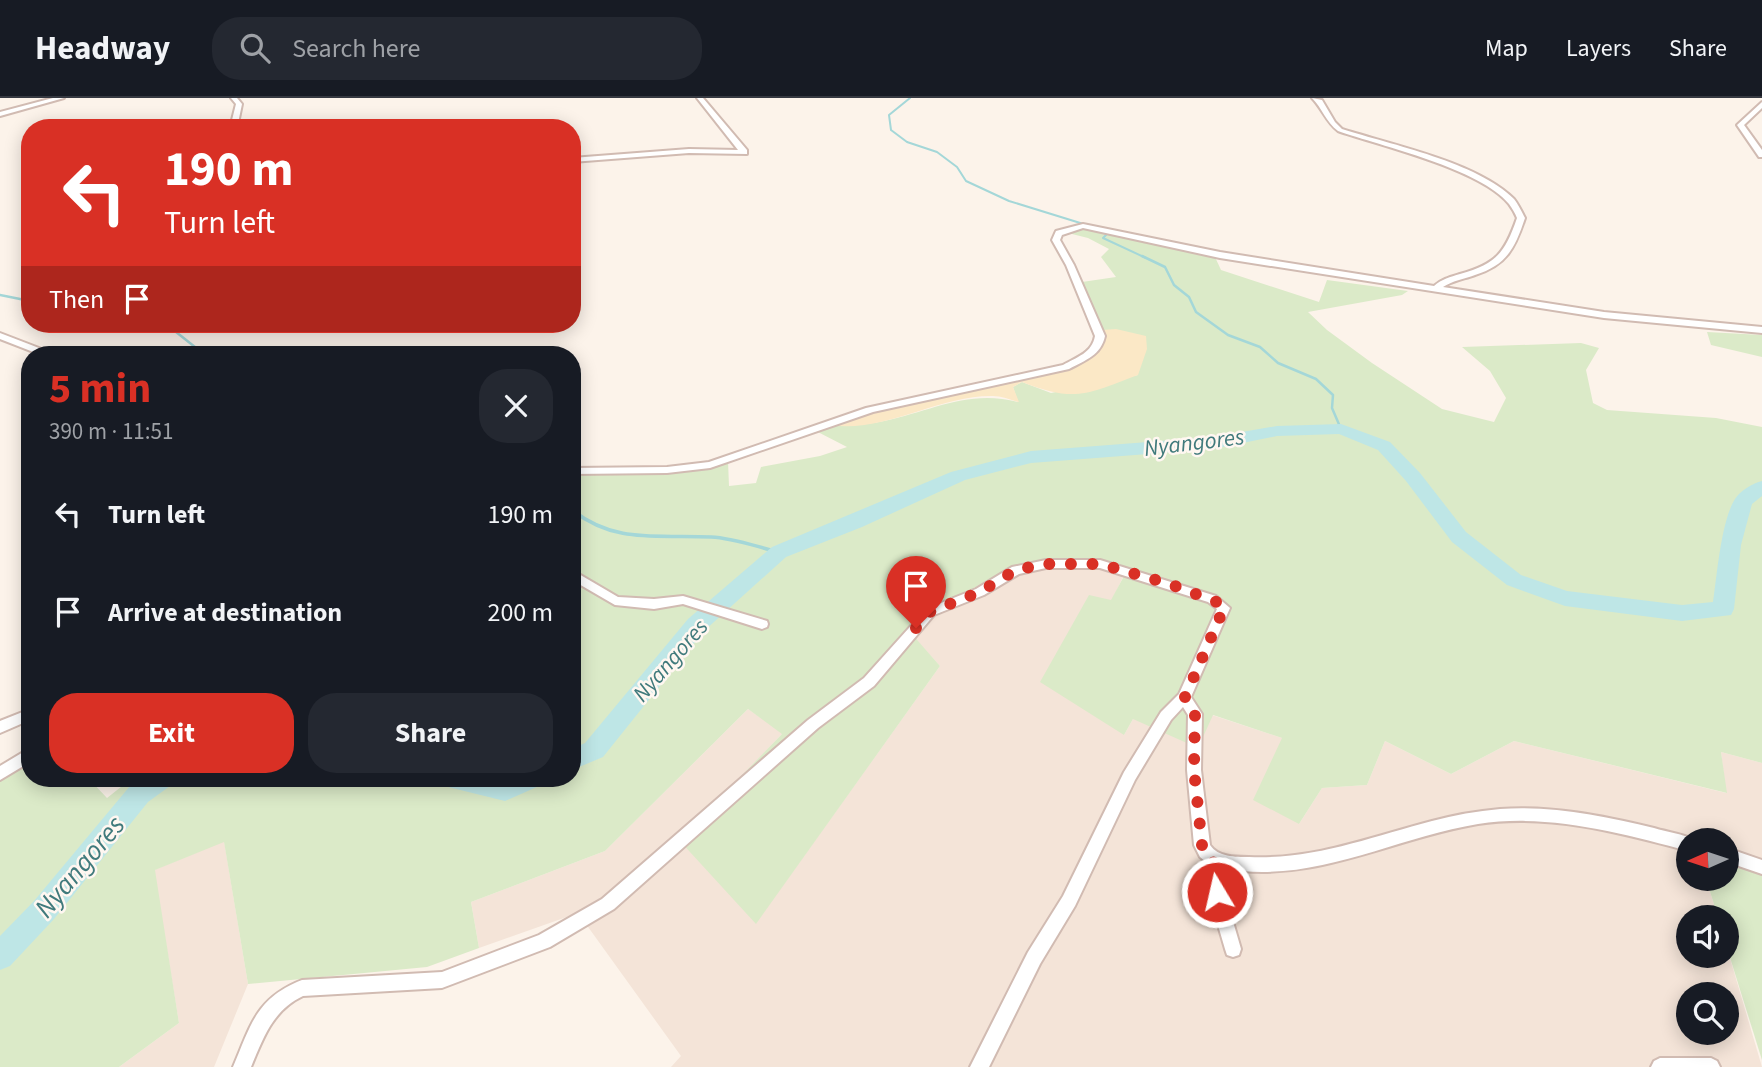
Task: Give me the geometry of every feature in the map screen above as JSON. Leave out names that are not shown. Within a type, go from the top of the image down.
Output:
[{"type":"street","points":[[0,114],[61,98]]},
{"type":"street","points":[[234,98],[239,102],[235,119]]},
{"type":"street","points":[[581,159],[689,151],[744,152],[700,98]]},
{"type":"street","points":[[1315,98],[1323,104],[1331,123],[1340,130],[1440,161],[1495,188],[1515,203],[1521,218],[1509,251],[1490,268],[1447,281],[1438,287]]},
{"type":"street","points":[[1762,104],[1740,125],[1762,155]]},
{"type":"street","points":[[581,471],[667,470],[710,465],[870,410],[988,386],[1066,367],[1082,360],[1098,346],[1100,336],[1070,265],[1056,240],[1059,233],[1083,226],[1220,255],[1631,318],[1762,330]]},
{"type":"street","points":[[0,336],[26,346]]},
{"type":"street","points":[[242,1067],[271,1006],[286,994],[302,988],[442,980],[544,942],[608,904],[813,724],[869,682],[930,612],[980,592],[1016,570],[1046,564],[1100,564],[1167,583],[1222,604],[1224,608],[1185,697],[1166,716],[1129,776],[1069,901],[1034,958],[979,1067]]},
{"type":"street","points":[[581,580],[615,601],[627,604],[683,600],[762,624]]},
{"type":"street","points":[[1185,697],[1195,714],[1194,770],[1202,845],[1213,859],[1265,864],[1311,861],[1410,834],[1502,815],[1602,823],[1676,841]]},
{"type":"street","points":[[0,727],[21,718]]},
{"type":"street","points":[[0,774],[21,760]]},
{"type":"street","points":[[1213,859],[1216,886],[1233,949]]},
{"type":"street","points":[[1740,859],[1762,867]]},
{"type":"street","points":[[1660,1067],[1711,1067]]},
{"type":"shaded area","points":[[1076,562],[1124,575],[1112,600],[1124,735],[1133,719],[1212,715],[1282,738],[1299,824],[1322,788],[1367,785],[1385,741],[1451,774],[1514,741],[1726,793],[1721,752],[1762,763],[1762,869],[1740,864],[1740,828],[1676,828],[1676,891],[1710,891],[1714,905],[1676,905],[1676,968],[1733,968],[1737,982],[1676,982],[1676,1045],[1739,1045],[1739,989],[1762,1067],[671,1067],[681,1056],[578,913],[479,948],[471,902],[605,851],[748,709],[783,733],[680,840],[756,923],[940,666],[911,634],[950,603],[1003,571],[1038,563]]},
{"type":"shaded area","points":[[224,841],[248,984],[214,1067],[119,1067],[179,1023],[154,870]]},
{"type":"green space","points":[[1082,228],[1215,257],[1221,270],[1319,302],[1327,280],[1408,291],[1402,295],[1308,312],[1327,330],[1372,363],[1442,409],[1494,422],[1506,398],[1490,371],[1462,347],[1581,343],[1599,348],[1586,370],[1593,403],[1607,410],[1716,418],[1762,427],[1762,763],[1721,752],[1727,793],[1514,741],[1451,774],[1385,741],[1367,785],[1322,788],[1299,824],[1253,800],[1282,738],[1213,715],[1198,748],[1133,719],[1124,735],[1040,682],[1089,595],[1111,600],[1124,576],[1091,567],[1061,563],[1034,565],[1009,571],[985,582],[911,633],[940,666],[756,924],[679,840],[782,734],[748,709],[605,851],[471,902],[479,948],[427,967],[248,984],[224,842],[155,870],[179,1023],[119,1067],[0,1067],[0,776],[21,764],[21,787],[97,787],[107,798],[121,787],[581,787],[581,474],[728,461],[729,486],[756,483],[761,467],[820,456],[847,447],[814,430],[875,423],[966,400],[983,398],[1018,402],[1013,387],[1022,382],[1051,393],[1138,375],[1101,330],[1082,282],[1116,277],[1101,257],[1109,249],[1088,238],[1068,233]]},
{"type":"green space","points":[[1707,332],[1762,335],[1762,357],[1711,345]]},
{"type":"green space","points":[[1740,864],[1762,869],[1762,1060],[1733,968],[1739,968],[1739,905],[1714,905],[1710,891],[1740,891]]},
{"type":"sand","points":[[1116,329],[1146,336],[1147,349],[1138,375],[1106,387],[1081,394],[1069,394],[1040,389],[1022,382],[1013,387],[1019,402],[996,396],[973,397],[891,420],[850,426],[830,425],[878,411],[1063,368],[1098,350],[1101,330]]},
{"type":"waterway","points":[[910,98],[889,115],[891,130],[907,142],[937,152],[957,167],[966,181],[1009,201],[1090,226]]},
{"type":"waterway","points":[[1109,232],[1103,238],[1146,258]]},
{"type":"waterway","points":[[1142,256],[1165,267],[1174,285],[1189,297],[1196,312],[1228,335],[1260,347],[1278,363],[1316,379],[1333,395],[1332,408],[1341,429]]},
{"type":"waterway","points":[[0,295],[21,299]]},
{"type":"waterway","points":[[177,333],[194,346]]},
{"type":"waterway","name":"Nyangores","points":[[581,756],[594,750],[696,625],[779,552],[958,476],[1031,457],[1213,443],[1277,431],[1341,429],[1384,446],[1413,477],[1459,537],[1514,580],[1565,598],[1682,613],[1723,609],[1731,545],[1743,501],[1762,487]]},
{"type":"waterway","points":[[581,516],[605,529],[638,536],[720,538],[779,552]]},
{"type":"waterway","name":"Nyangores","points":[[0,956],[44,910],[139,794],[149,787]]},
{"type":"waterway","name":"Nyangores","points":[[491,787],[505,790],[512,787]]},
{"type":"route","points":[[916,628],[930,612],[980,592],[1016,570],[1046,564],[1100,564],[1167,583],[1222,604],[1224,608],[1185,697],[1195,714],[1194,770],[1202,845],[1213,859],[1217,892]]}]
